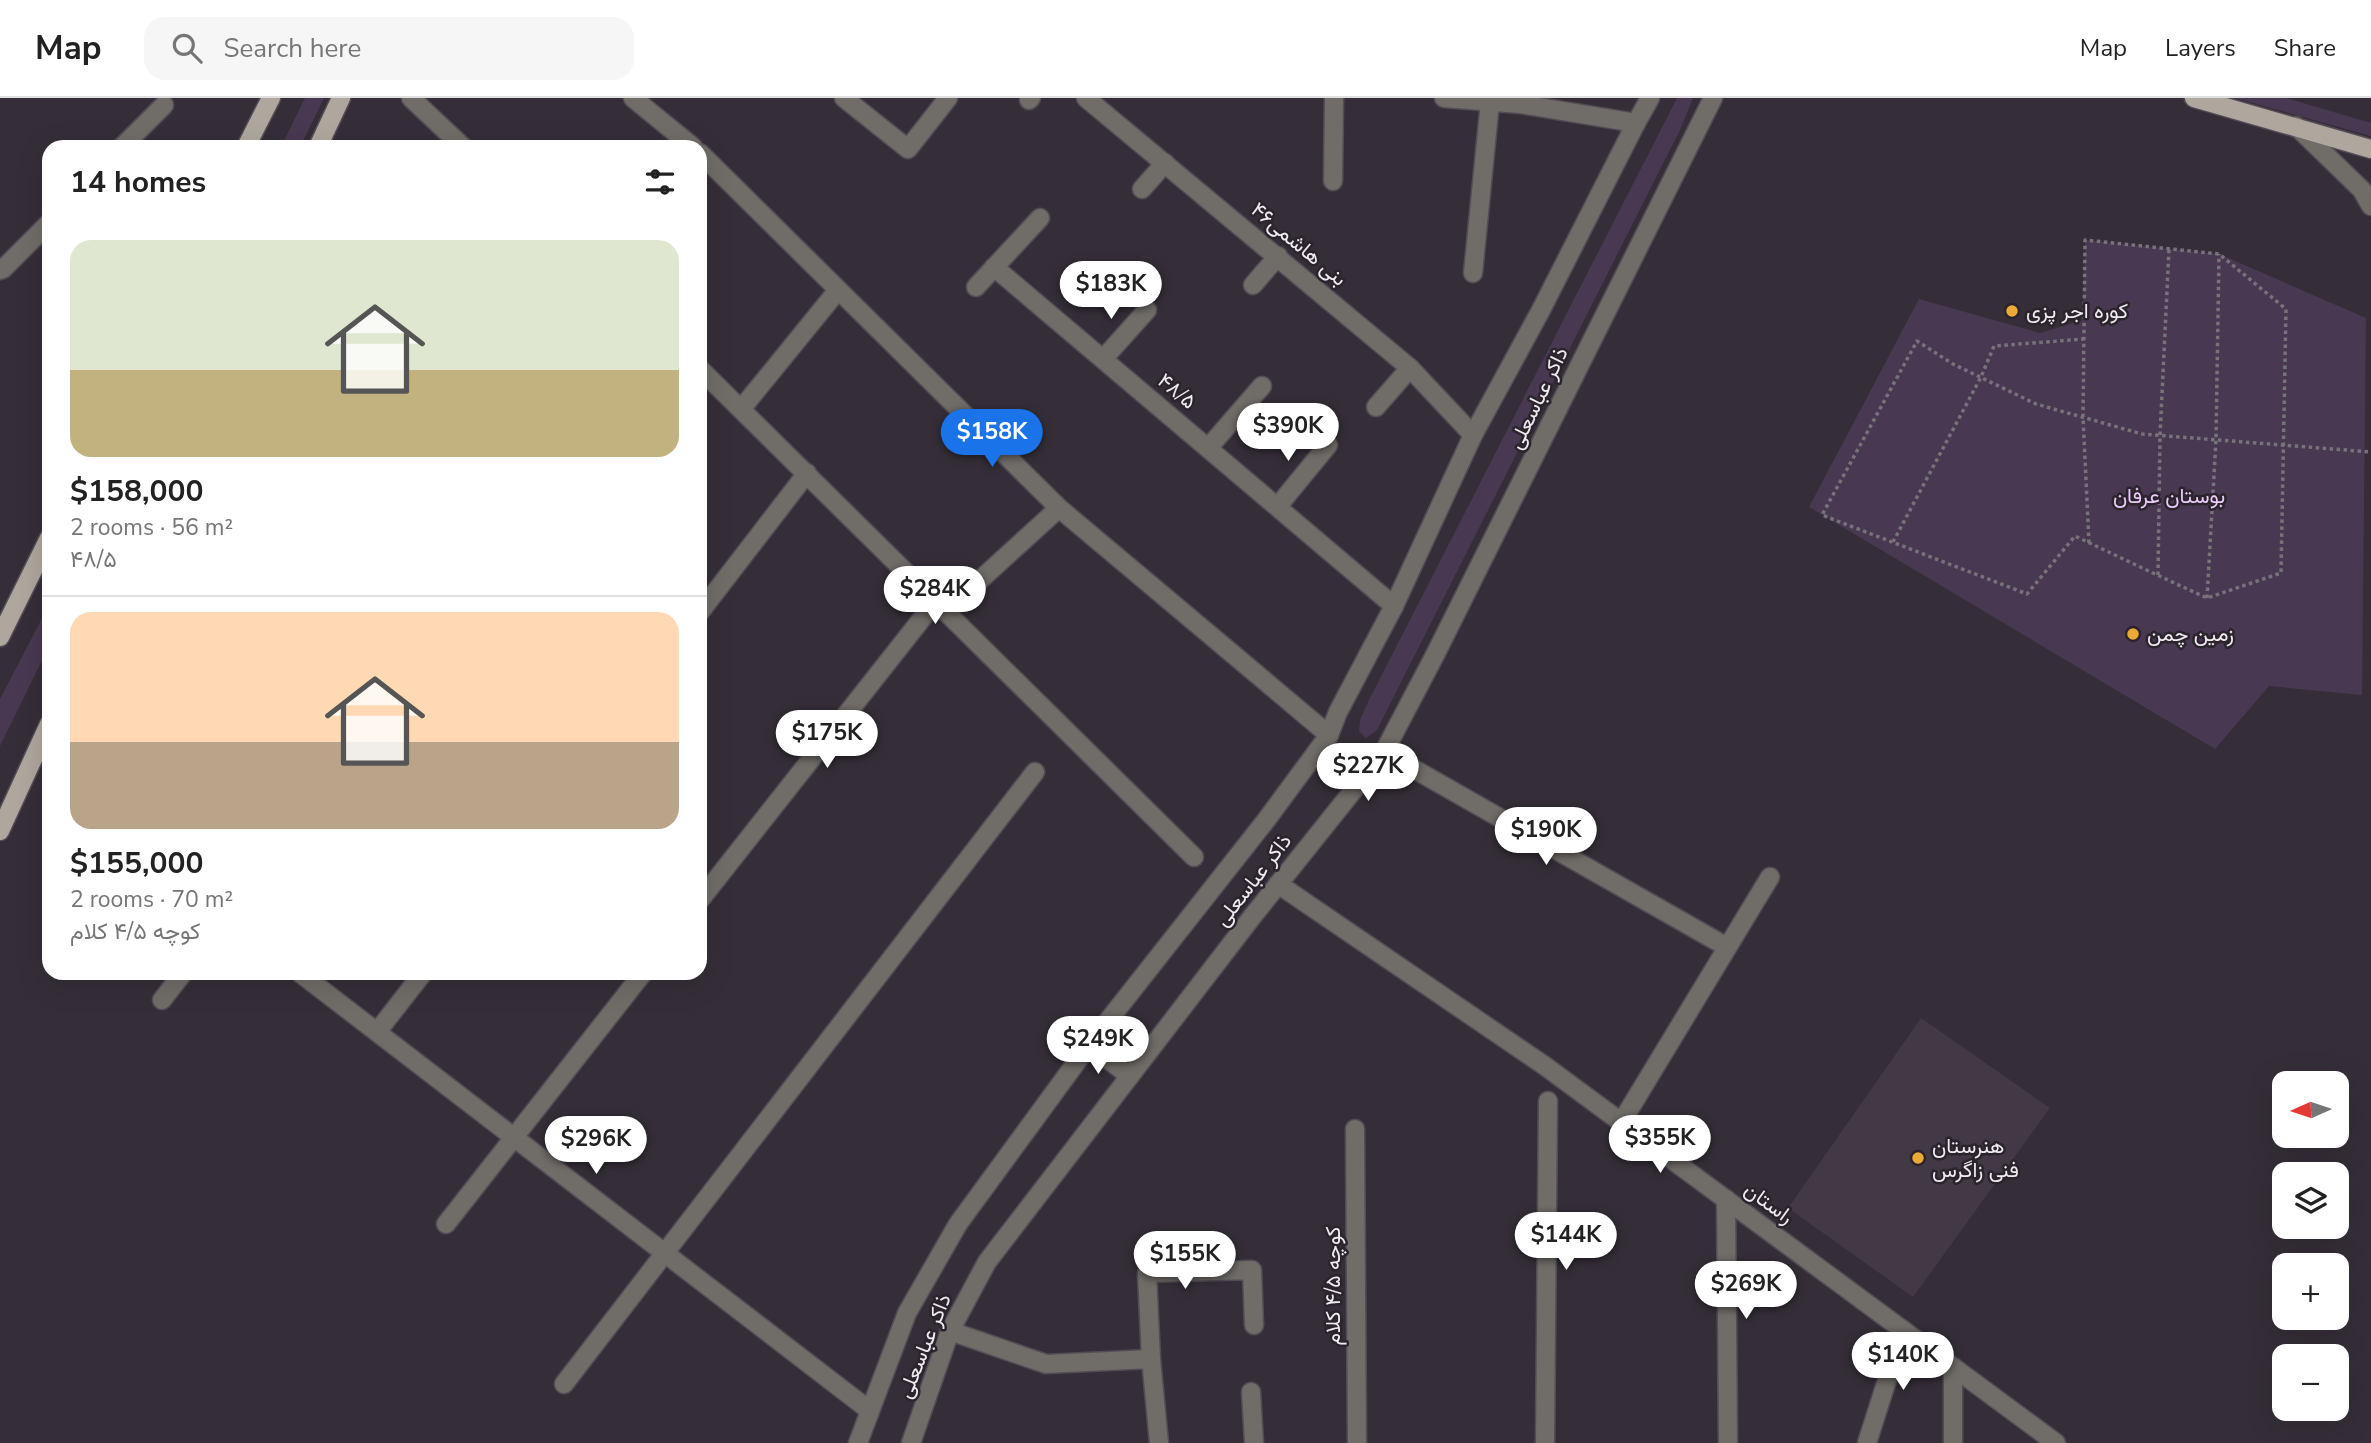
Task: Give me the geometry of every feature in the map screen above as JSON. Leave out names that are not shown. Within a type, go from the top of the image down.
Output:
[{"type":"main road","points":[[250,140],[271,98]]},
{"type":"main road","points":[[321,140],[341,98]]},
{"type":"main road","points":[[2194,98],[2371,149]]},
{"type":"main road","points":[[0,637],[42,552]]},
{"type":"main road","points":[[0,831],[42,739]]},
{"type":"street","points":[[411,98],[456,140]]},
{"type":"street","points":[[633,98],[685,140]]},
{"type":"street","points":[[844,98],[908,149],[948,98]]},
{"type":"street","name":"بنی هاشمی۴۶","points":[[1086,98],[1410,368],[1473,435]]},
{"type":"street","points":[[1333,181],[1334,98]]},
{"type":"street","points":[[1444,98],[1490,102],[1520,101],[1636,123]]},
{"type":"street","name":"ذاکر عباسعلی","points":[[858,1443],[908,1312],[958,1224],[1089,1045],[1267,819],[1329,735],[1338,712],[1394,606],[1473,435],[1650,98]]},
{"type":"street","name":"ذاکر عباسعلی","points":[[911,1443],[950,1331],[987,1262],[1278,884],[1384,752],[1713,98]]},
{"type":"street","points":[[1473,273],[1490,102]]},
{"type":"street","points":[[129,140],[163,105]]},
{"type":"street","points":[[2296,126],[2362,190],[2371,206]]},
{"type":"street","points":[[707,160],[1059,509],[1329,735]]},
{"type":"street","points":[[1142,189],[1165,163]]},
{"type":"street","points":[[976,287],[1040,218]]},
{"type":"street","points":[[0,270],[4,270],[42,230]]},
{"type":"street","points":[[1253,285],[1278,256]]},
{"type":"street","name":"۴۸/۵","points":[[994,267],[1394,606]]},
{"type":"street","points":[[742,408],[838,290]]},
{"type":"street","points":[[1104,358],[1147,310]]},
{"type":"street","points":[[1376,407],[1410,368]]},
{"type":"street","points":[[707,376],[1194,857]]},
{"type":"street","points":[[1209,447],[1262,386]]},
{"type":"street","points":[[1278,506],[1328,445]]},
{"type":"street","points":[[707,603],[807,472]]},
{"type":"street","points":[[947,611],[1059,509]]},
{"type":"street","points":[[707,892],[924,616]]},
{"type":"street","points":[[1384,752],[1727,947]]},
{"type":"street","points":[[564,1384],[1035,772]]},
{"type":"street","points":[[1621,1123],[1770,877]]},
{"type":"street","name":"راستان","points":[[1278,884],[1545,1066],[2048,1440]]},
{"type":"street","points":[[162,1000],[178,980]]},
{"type":"street","points":[[309,980],[869,1410]]},
{"type":"street","points":[[377,1032],[418,980]]},
{"type":"street","points":[[446,1224],[637,980]]},
{"type":"street","points":[[1089,1045],[1130,1076]]},
{"type":"street","points":[[1545,1443],[1548,1101]]},
{"type":"street","name":"کوچه ۴/۵ کلام","points":[[1355,1129],[1357,1443]]},
{"type":"street","points":[[1726,1199],[1728,1443]]},
{"type":"street","points":[[1159,1443],[1147,1273],[1252,1269],[1254,1325]]},
{"type":"street","points":[[1867,1443],[1903,1330]]},
{"type":"street","points":[[950,1331],[1046,1364],[1151,1359]]},
{"type":"street","points":[[1953,1367],[1953,1443]]},
{"type":"street","points":[[1251,1392],[1254,1443]]},
{"type":"path","points":[[2089,543],[2083,417],[2085,240],[2219,254],[2286,309],[2283,446],[2281,573],[2207,598],[2158,575],[2089,543],[2074,536],[2027,594],[1822,515],[1917,341],[1953,364],[2036,404],[2083,417],[2142,434],[2283,446],[2371,452]]},
{"type":"path","points":[[2158,575],[2160,436],[2169,249]]},
{"type":"path","points":[[2207,598],[2216,440],[2219,254]]},
{"type":"path","points":[[1893,542],[1981,377],[1994,346],[2084,339]]},
{"type":"shaded area","name":"هنرستان فنی زاگرس","points":[[1921,1018],[2050,1108],[1913,1297],[1788,1208]]},
{"type":"green space","points":[[305,98],[324,98],[303,140],[284,140]]},
{"type":"green space","points":[[1677,98],[1693,98],[1680,130],[1377,730],[1366,738],[1359,731],[1360,720],[1369,700]]},
{"type":"green space","points":[[2235,98],[2286,98],[2371,123],[2371,136]]},
{"type":"green space","name":"بوستان عرفان","points":[[2085,240],[2219,254],[2366,318],[2362,695],[2269,686],[2215,749],[1809,507],[1919,299],[2040,333],[2083,320]]},
{"type":"green space","points":[[42,618],[42,660],[0,746],[0,699]]},
{"type":"place","name":"کوره اجر پزی","points":[[2012,311]]},
{"type":"place","name":"زمین چمن","points":[[2133,634]]},
{"type":"place","name":"هنرستان فنی زاگرس","points":[[1918,1158]]}]
